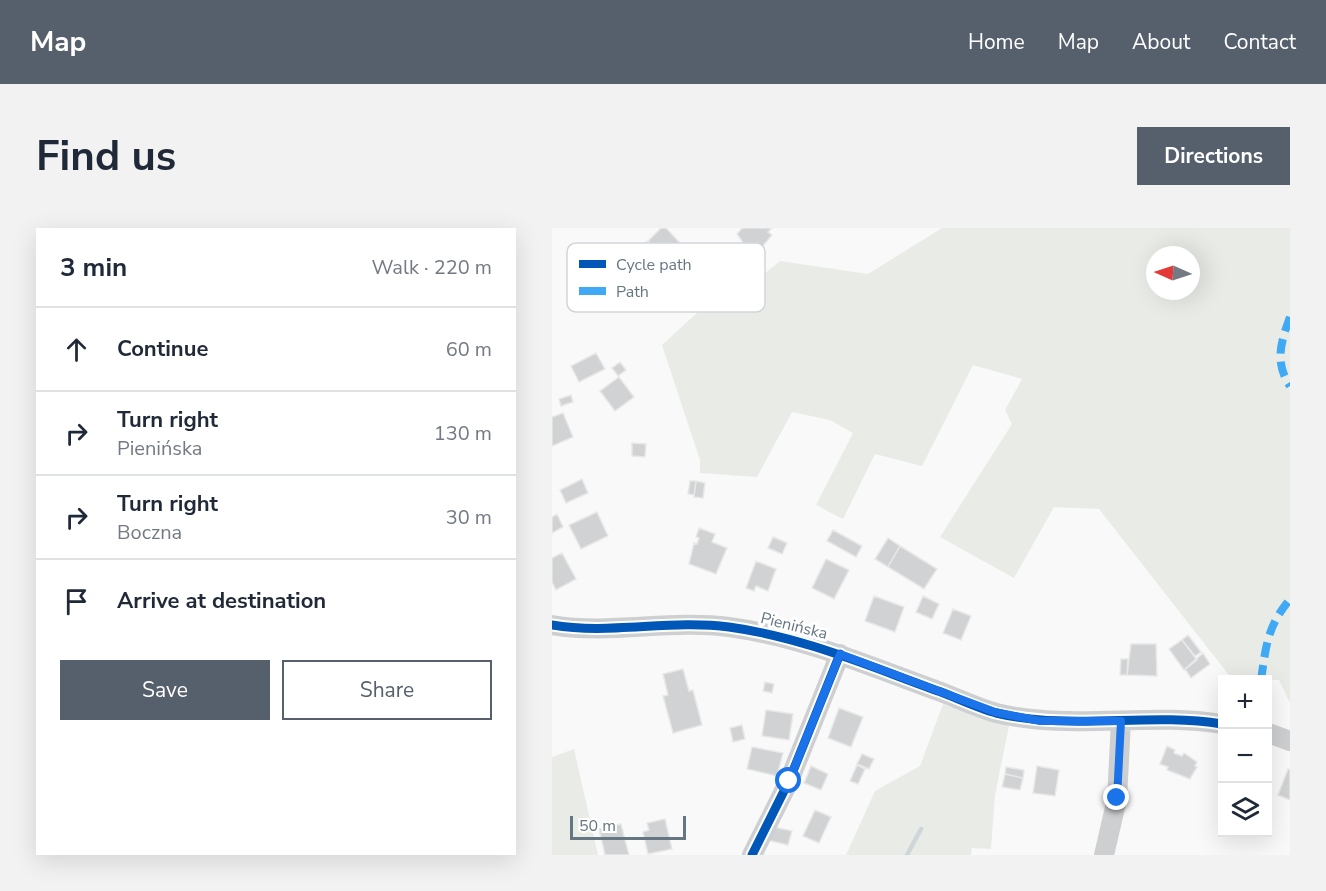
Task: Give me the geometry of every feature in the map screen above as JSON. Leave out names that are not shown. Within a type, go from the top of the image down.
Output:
[{"type":"street","name":"Pienińska","points":[[552,625],[618,627],[698,624],[768,633],[840,654],[995,712],[1040,721],[1197,720],[1218,723]]},
{"type":"street","points":[[752,855],[789,781],[840,654]]},
{"type":"street","points":[[1104,855],[1117,798],[1121,721]]},
{"type":"street","points":[[1272,735],[1290,741]]},
{"type":"shaded area","points":[[942,228],[1290,228],[1290,703],[1279,680],[1272,680],[1272,675],[1229,675],[1099,509],[1054,507],[1014,578],[940,537],[1012,424],[1005,410],[1022,379],[973,365],[922,466],[875,454],[843,519],[816,505],[853,433],[830,420],[792,412],[757,477],[700,473],[700,460],[662,345],[698,312],[765,312],[765,273],[780,261],[868,274]]},
{"type":"shaded area","points":[[943,704],[1009,726],[995,795],[991,849],[972,848],[971,855],[846,855],[875,791],[920,766]]},
{"type":"shaded area","points":[[574,749],[598,855],[552,855],[552,757]]},
{"type":"building","points":[[661,228],[666,228],[680,243],[650,243],[648,241]]},
{"type":"building","points":[[742,228],[772,228],[768,232],[772,235],[765,243],[743,243],[737,234]]},
{"type":"building","points":[[596,353],[605,369],[579,382],[571,366]]},
{"type":"building","points":[[620,362],[626,370],[618,376],[612,368]]},
{"type":"building","points":[[619,377],[634,397],[615,411],[600,391]]},
{"type":"building","points":[[571,395],[573,402],[561,406],[559,399]]},
{"type":"building","points":[[563,413],[573,437],[552,446],[552,417]]},
{"type":"building","points":[[632,443],[646,444],[645,457],[632,456]]},
{"type":"building","points":[[582,479],[588,493],[566,503],[560,490]]},
{"type":"building","points":[[690,481],[696,481],[694,495],[688,494]]},
{"type":"building","points":[[696,481],[705,483],[703,498],[694,497]]},
{"type":"building","points":[[597,512],[608,536],[581,549],[569,525]]},
{"type":"building","points":[[557,514],[563,527],[552,533],[552,517]]},
{"type":"building","points":[[699,528],[715,534],[712,542],[727,548],[716,574],[689,564],[694,543],[697,544],[699,538],[696,537]]},
{"type":"building","points":[[833,530],[862,546],[856,557],[827,541]]},
{"type":"building","points":[[773,537],[787,543],[782,554],[768,548]]},
{"type":"building","points":[[888,538],[900,546],[888,567],[875,559]]},
{"type":"building","points":[[900,546],[937,569],[924,589],[888,567]]},
{"type":"building","points":[[562,553],[576,579],[556,590],[552,582],[552,558]]},
{"type":"building","points":[[826,559],[849,570],[834,599],[812,588]]},
{"type":"building","points":[[756,561],[776,569],[768,591],[756,586],[754,591],[746,588]]},
{"type":"building","points":[[874,596],[904,607],[895,632],[865,621]]},
{"type":"building","points":[[923,596],[939,604],[932,619],[916,612]]},
{"type":"building","points":[[953,609],[971,616],[961,640],[943,633]]},
{"type":"building","points":[[1188,635],[1201,652],[1195,656],[1182,640]]},
{"type":"building","points":[[1182,640],[1197,660],[1184,670],[1169,649]]},
{"type":"building","points":[[1131,644],[1156,644],[1157,676],[1127,675]]},
{"type":"building","points":[[1203,653],[1210,664],[1191,678],[1185,669]]},
{"type":"building","points":[[1121,659],[1128,659],[1127,675],[1120,675]]},
{"type":"building","points":[[683,669],[689,691],[693,690],[702,725],[673,733],[663,696],[668,695],[663,674]]},
{"type":"building","points":[[765,682],[774,684],[772,693],[763,691]]},
{"type":"building","points":[[839,708],[863,717],[851,747],[828,738]]},
{"type":"building","points":[[766,710],[793,714],[789,740],[762,736]]},
{"type":"building","points":[[742,725],[745,739],[733,742],[730,728]]},
{"type":"building","points":[[1167,746],[1175,750],[1174,753],[1182,756],[1184,753],[1197,762],[1195,766],[1197,767],[1190,779],[1167,770],[1168,767],[1160,764]]},
{"type":"building","points":[[752,747],[783,753],[777,776],[747,769]]},
{"type":"building","points":[[862,754],[874,759],[869,769],[857,764]]},
{"type":"building","points":[[857,765],[865,769],[858,784],[850,781]]},
{"type":"building","points":[[811,766],[828,774],[821,790],[804,783]]},
{"type":"building","points":[[1037,766],[1059,770],[1055,796],[1033,793]]},
{"type":"building","points":[[1006,767],[1024,770],[1023,778],[1005,774]]},
{"type":"building","points":[[1288,769],[1290,770],[1290,800],[1278,795]]},
{"type":"building","points":[[1005,774],[1023,778],[1020,790],[1002,787]]},
{"type":"building","points":[[815,810],[831,817],[819,843],[803,836]]},
{"type":"building","points":[[665,819],[672,849],[648,854],[643,832],[649,830],[647,823]]},
{"type":"building","points":[[621,824],[629,855],[605,855],[599,829]]},
{"type":"building","points":[[770,826],[792,831],[788,845],[767,840]]},
{"type":"waterway","points":[[907,855],[921,829]]},
{"type":"marked path","points":[[1290,317],[1281,352],[1282,369],[1290,386]]},
{"type":"marked path","points":[[1262,675],[1266,647],[1272,628],[1290,599]]},
{"type":"cycle path","points":[[552,625],[574,628],[685,625],[729,627],[810,645],[996,713],[1053,721],[1166,720],[1218,724]]},
{"type":"cycle path","points":[[752,855],[789,781],[840,654]]},
{"type":"route","points":[[789,781],[840,654],[995,712],[1040,721],[1121,721],[1117,798]]}]
